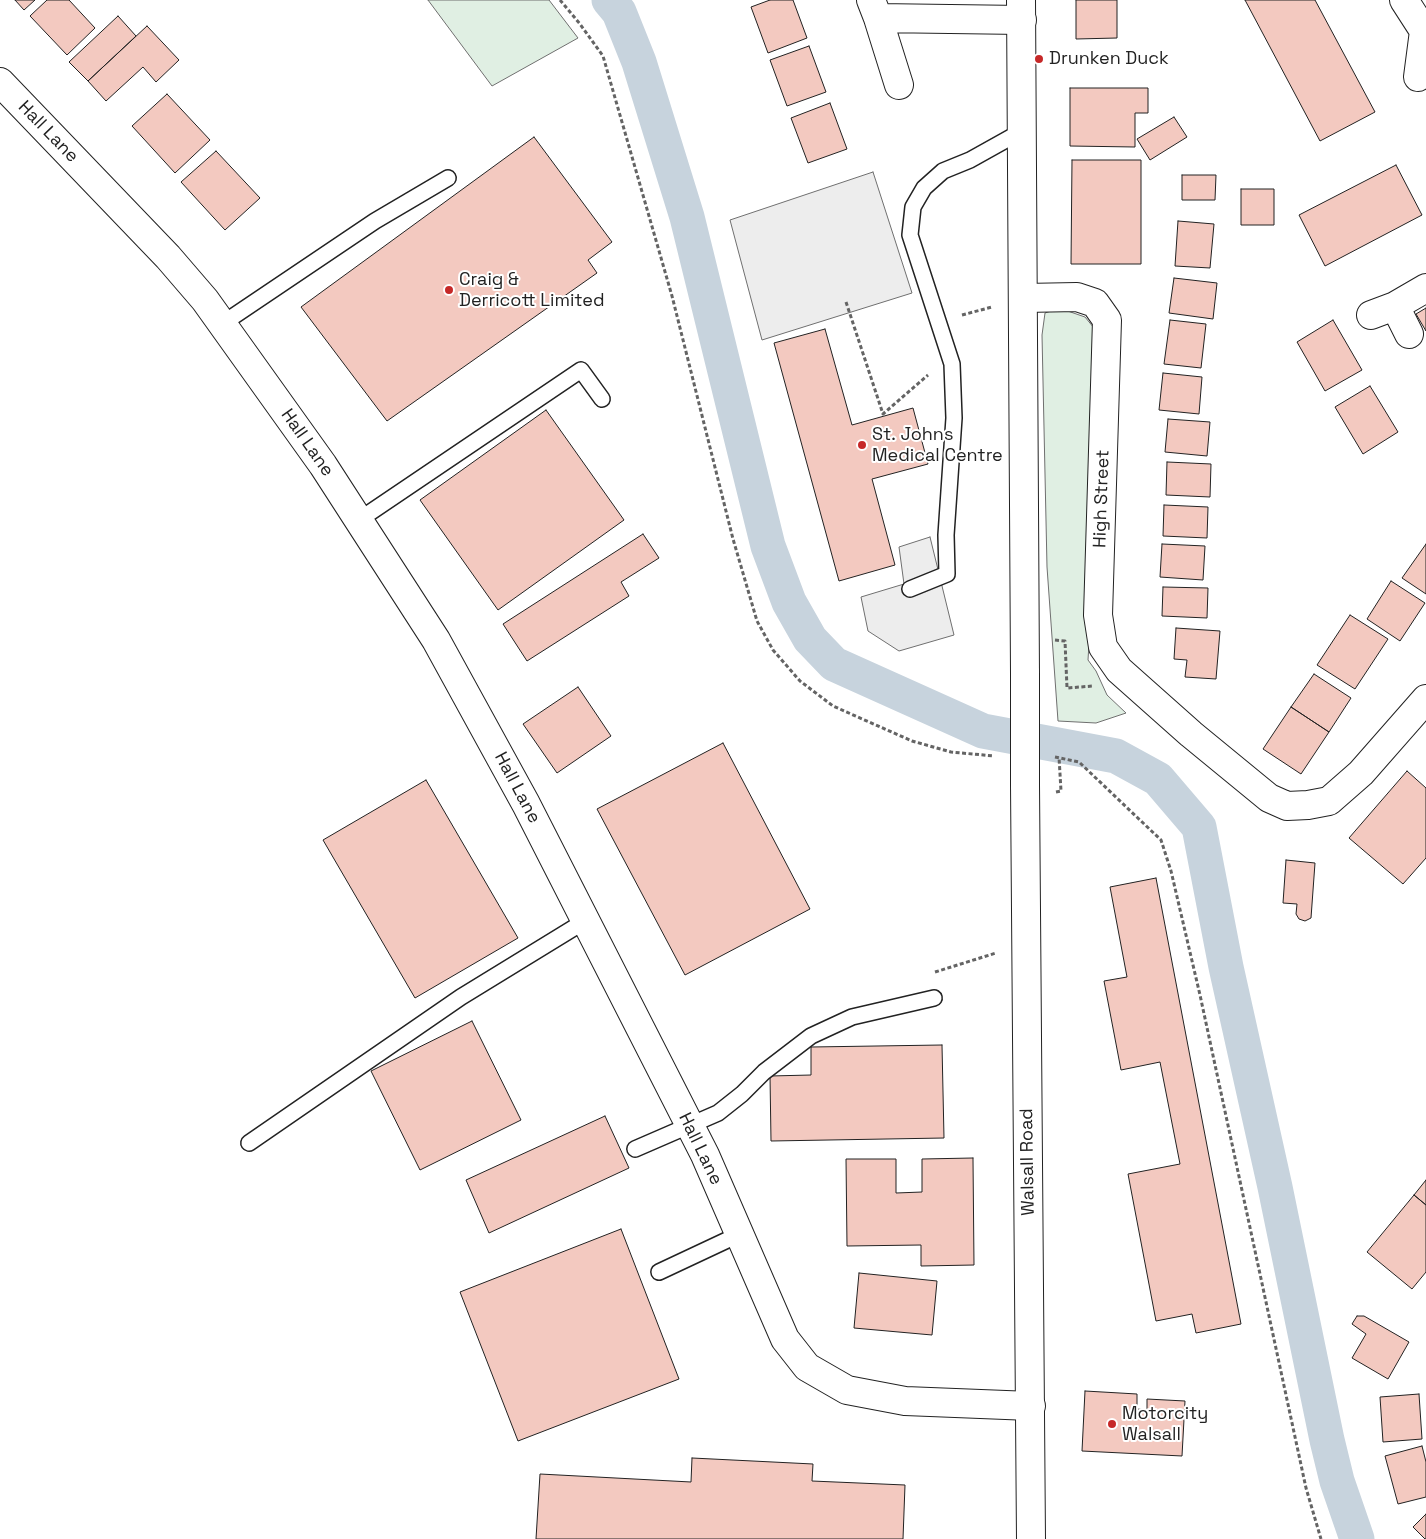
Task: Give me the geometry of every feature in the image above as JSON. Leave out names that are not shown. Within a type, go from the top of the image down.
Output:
[{"type":"main road","points":[[1404,0],[1425,31],[1418,78]]},
{"type":"main road","points":[[899,85],[875,9],[1022,10],[1024,298]]},
{"type":"main road","name":"Hall Lane","points":[[0,82],[168,257],[205,300],[323,465],[436,640],[526,804],[705,1155],[785,1340],[807,1367],[847,1390],[906,1401],[1031,1406]]},
{"type":"main road","points":[[1409,334],[1383,311],[1426,288]]},
{"type":"main road","name":"High Street","points":[[1024,298],[1077,297],[1095,302],[1107,320],[1098,615],[1104,648],[1119,670],[1191,734],[1269,798],[1287,806],[1329,801],[1361,773],[1426,700]]},
{"type":"main road","name":"Walsall Road","points":[[1024,298],[1025,785],[1031,1539]]},
{"type":"lane","points":[[910,588],[947,574],[946,535],[954,418],[952,364],[910,235],[913,207],[924,188],[943,171],[970,160],[1022,131]]},
{"type":"lane","points":[[222,324],[375,221],[448,178]]},
{"type":"lane","points":[[359,520],[581,370],[602,399]]},
{"type":"lane","points":[[249,1143],[461,997],[585,921]]},
{"type":"lane","points":[[635,1149],[718,1113],[742,1094],[764,1072],[811,1036],[852,1017],[934,998]]},
{"type":"lane","points":[[660,1272],[740,1234]]},
{"type":"path","points":[[560,0],[603,56],[672,296],[732,539],[757,621],[773,650],[800,682],[833,706],[912,741],[951,752],[999,756]]},
{"type":"path","points":[[938,321],[1024,298]]},
{"type":"path","points":[[846,302],[883,414],[931,372]]},
{"type":"path","points":[[1046,639],[1065,640],[1067,688],[1133,682]]},
{"type":"path","points":[[1049,757],[1079,762],[1161,840],[1171,871],[1202,1004],[1306,1488],[1321,1539]]},
{"type":"path","points":[[1059,758],[1061,791]]},
{"type":"path","points":[[966,963],[987,955]]},
{"type":"green space","points":[[428,0],[549,0],[578,38],[492,86]]},
{"type":"green space","points":[[1059,308],[1085,317],[1094,328],[1092,593],[1088,660],[1096,671],[1107,695],[1126,713],[1096,723],[1058,721],[1047,567],[1042,335],[1045,313]]},
{"type":"shaded area","points":[[873,172],[912,293],[762,340],[730,220]]},
{"type":"shaded area","points":[[930,537],[954,635],[899,651],[868,631],[861,597],[904,584],[899,547]]},
{"type":"building","points":[[15,0],[35,0],[24,10]]},
{"type":"building","points":[[47,0],[69,0],[95,28],[67,55],[30,16]]},
{"type":"building","points":[[770,0],[793,0],[807,38],[768,53],[751,7]]},
{"type":"building","points":[[1076,0],[1117,0],[1117,38],[1076,39]]},
{"type":"building","points":[[1245,0],[1315,0],[1375,112],[1320,141]]},
{"type":"building","points":[[118,16],[136,36],[88,81],[69,62]]},
{"type":"building","points":[[147,26],[179,60],[156,82],[143,67],[106,101],[88,81]]},
{"type":"building","points":[[809,46],[826,92],[787,106],[770,60]]},
{"type":"building","points":[[1070,88],[1148,88],[1148,113],[1135,113],[1135,147],[1070,146]]},
{"type":"building","points":[[167,94],[210,140],[175,173],[132,126]]},
{"type":"building","points":[[830,103],[847,149],[808,163],[791,118]]},
{"type":"building","points":[[1174,117],[1187,137],[1150,160],[1137,139]]},
{"type":"building","name":"Craig & Derricott Limited","points":[[534,137],[612,242],[588,260],[597,273],[387,421],[301,307]]},
{"type":"building","points":[[216,151],[260,198],[225,230],[181,182]]},
{"type":"building","points":[[1072,160],[1141,160],[1141,264],[1071,264]]},
{"type":"building","points":[[1396,165],[1422,215],[1325,266],[1299,215]]},
{"type":"building","points":[[1182,175],[1216,175],[1215,200],[1182,200]]},
{"type":"building","points":[[1241,189],[1274,189],[1274,225],[1241,225]]},
{"type":"building","points":[[1178,221],[1214,224],[1210,268],[1175,266]]},
{"type":"building","points":[[1174,278],[1217,283],[1213,319],[1169,313]]},
{"type":"building","points":[[1426,308],[1426,331],[1416,314]]},
{"type":"building","points":[[1170,320],[1206,324],[1201,368],[1164,364]]},
{"type":"building","points":[[1333,320],[1362,370],[1325,391],[1297,342]]},
{"type":"building","name":"St. Johns Medical Centre","points":[[825,329],[852,425],[913,408],[928,464],[872,479],[895,565],[839,581],[774,343]]},
{"type":"building","points":[[1163,373],[1202,377],[1199,414],[1159,410]]},
{"type":"building","points":[[1370,386],[1398,432],[1363,454],[1335,407]]},
{"type":"building","points":[[546,410],[624,520],[498,610],[420,500]]},
{"type":"building","points":[[1168,419],[1210,422],[1207,456],[1165,452]]},
{"type":"building","points":[[1167,462],[1211,464],[1210,497],[1166,495]]},
{"type":"building","points":[[1164,505],[1208,507],[1207,538],[1163,536]]},
{"type":"building","points":[[643,534],[659,558],[621,582],[629,596],[527,661],[503,624]]},
{"type":"building","points":[[1162,544],[1205,546],[1203,580],[1160,577]]},
{"type":"building","points":[[1426,544],[1426,594],[1402,578]]},
{"type":"building","points":[[1391,581],[1425,603],[1400,641],[1367,619]]},
{"type":"building","points":[[1163,587],[1208,588],[1207,618],[1162,616]]},
{"type":"building","points":[[1350,615],[1388,639],[1355,689],[1317,665]]},
{"type":"building","points":[[1176,628],[1220,631],[1216,679],[1185,677],[1187,660],[1174,659]]},
{"type":"building","points":[[1314,674],[1351,698],[1329,732],[1291,707]]},
{"type":"building","points":[[578,687],[611,736],[557,773],[523,724]]},
{"type":"building","points":[[1291,707],[1329,732],[1301,774],[1263,749]]},
{"type":"building","points":[[723,743],[810,909],[685,975],[597,809]]},
{"type":"building","points":[[1407,771],[1426,788],[1426,858],[1403,884],[1349,838]]},
{"type":"building","points":[[426,780],[518,938],[415,998],[323,840]]},
{"type":"building","points":[[1286,860],[1315,863],[1311,918],[1305,921],[1299,919],[1296,914],[1297,904],[1283,903]]},
{"type":"building","points":[[1156,878],[1241,1324],[1196,1333],[1192,1314],[1156,1321],[1128,1174],[1180,1164],[1160,1062],[1121,1070],[1104,981],[1127,977],[1110,887]]},
{"type":"building","points":[[472,1021],[521,1120],[420,1170],[371,1071]]},
{"type":"building","points":[[942,1045],[944,1138],[771,1141],[770,1076],[811,1075],[811,1047]]},
{"type":"building","points":[[605,1116],[629,1168],[489,1233],[466,1180]]},
{"type":"building","points":[[973,1158],[974,1265],[921,1266],[921,1245],[847,1246],[846,1159],[896,1159],[896,1193],[922,1192],[922,1159]]},
{"type":"building","points":[[1426,1180],[1426,1205],[1414,1195]]},
{"type":"building","points":[[1414,1195],[1426,1205],[1426,1272],[1412,1289],[1367,1252]]},
{"type":"building","points":[[621,1229],[679,1379],[518,1441],[460,1292]]},
{"type":"building","points":[[859,1273],[937,1281],[932,1335],[854,1328]]},
{"type":"building","points":[[1357,1316],[1364,1316],[1409,1342],[1388,1379],[1352,1358],[1366,1334],[1352,1324]]},
{"type":"building","points":[[1085,1391],[1137,1394],[1137,1409],[1147,1410],[1147,1399],[1185,1401],[1182,1456],[1082,1451]]},
{"type":"building","points":[[1419,1394],[1422,1439],[1383,1442],[1380,1397]]},
{"type":"building","points":[[1422,1446],[1426,1462],[1426,1497],[1398,1504],[1385,1456]]},
{"type":"building","points":[[692,1458],[813,1464],[812,1481],[905,1485],[903,1539],[536,1539],[540,1474],[691,1482]]},
{"type":"building","points":[[1426,1514],[1426,1539],[1425,1539],[1413,1527]]},
{"type":"waterway","points":[[609,0],[619,12],[639,62],[687,217],[768,546],[789,602],[810,639],[834,664],[983,731],[1116,756],[1158,779],[1199,827],[1226,967],[1275,1187],[1327,1440],[1337,1481],[1357,1539]]},
{"type":"place","name":"Drunken Duck","points":[[1039,59]]},
{"type":"place","name":"Craig & Derricott Limited","points":[[449,290]]},
{"type":"place","name":"St. Johns Medical Centre","points":[[862,445]]},
{"type":"place","name":"Motorcity Walsall","points":[[1112,1424]]}]
